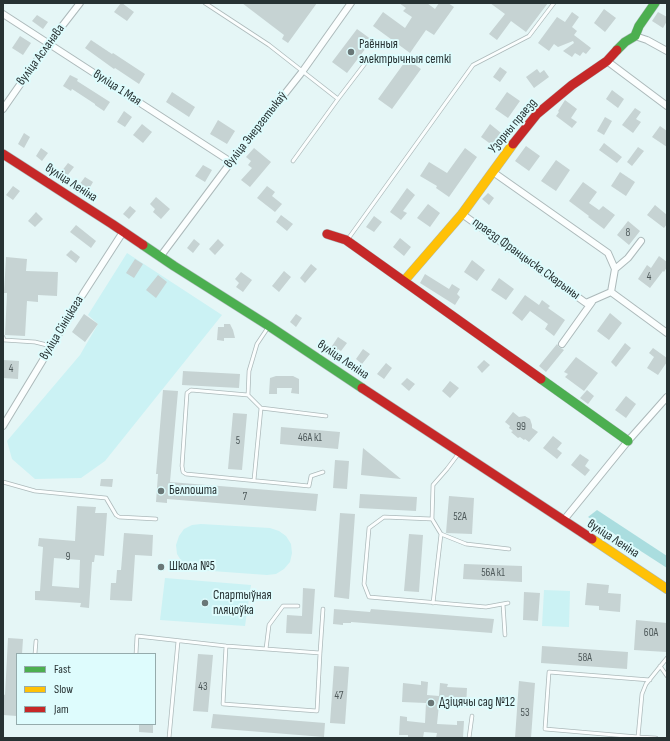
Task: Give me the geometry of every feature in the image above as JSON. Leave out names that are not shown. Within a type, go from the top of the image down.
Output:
[{"type":"main road","name":"Узорны праезд","points":[[404,281],[462,214],[537,114],[572,85],[607,61],[625,42],[635,36],[639,26],[655,3]]},
{"type":"main road","name":"вуліца Леніна","points":[[3,154],[160,257],[269,326],[459,453],[667,589]]},
{"type":"main road","points":[[327,234],[346,240],[628,441]]},
{"type":"street","name":"вуліца Асланава","points":[[3,109],[49,43],[80,3]]},
{"type":"street","name":"вуліца Энергетыкаў","points":[[160,257],[231,162],[302,72],[351,3]]},
{"type":"street","name":"вуліца 1 Мая","points":[[3,14],[231,162]]},
{"type":"street","points":[[635,36],[647,40],[667,52]]},
{"type":"street","points":[[607,61],[667,106]]},
{"type":"street","points":[[493,172],[608,253],[615,269],[611,292],[667,334]]},
{"type":"street","name":"праезд Францыска Скарыны","points":[[462,214],[586,303],[611,292]]},
{"type":"street","name":"вуліца Сініцкага","points":[[3,426],[83,294],[123,232]]},
{"type":"street","points":[[615,269],[628,258],[641,241]]},
{"type":"street","points":[[562,344],[593,300]]},
{"type":"street","points":[[563,521],[628,441],[667,397]]},
{"type":"lane","points":[[205,3],[269,45],[338,100]]},
{"type":"lane","points":[[346,240],[473,65],[529,36],[554,3]]},
{"type":"lane","points":[[293,161],[370,57]]},
{"type":"lane","points":[[248,395],[249,371],[257,344],[269,326]]},
{"type":"lane","points":[[3,337],[4,340],[35,342],[51,346]]},
{"type":"lane","points":[[323,472],[311,476],[309,486],[186,474],[183,472],[182,466],[187,392],[191,390],[248,395],[261,408],[326,416]]},
{"type":"lane","points":[[254,480],[261,408]]},
{"type":"lane","points":[[459,453],[433,485],[432,519],[441,534],[466,544],[509,549]]},
{"type":"lane","points":[[3,482],[35,491],[106,498],[116,515],[119,517],[156,518]]},
{"type":"lane","points":[[432,519],[384,517],[369,528],[364,584],[369,597],[486,607],[508,603]]},
{"type":"lane","points":[[433,603],[441,534]]},
{"type":"lane","points":[[503,604],[505,635]]},
{"type":"lane","points":[[266,648],[268,624],[283,606],[298,606]]},
{"type":"lane","points":[[226,646],[223,704],[317,711],[323,609]]},
{"type":"lane","points":[[136,653],[138,636],[226,646],[320,653]]},
{"type":"lane","points":[[35,653],[36,641]]},
{"type":"lane","points":[[169,738],[178,641]]},
{"type":"lane","points":[[638,737],[642,694],[650,680],[667,658]]},
{"type":"lane","points":[[660,666],[667,676]]},
{"type":"lane","points":[[650,680],[550,672],[545,730],[656,738]]},
{"type":"lane","points":[[469,738],[472,716]]},
{"type":"shaded area","points":[[127,253],[222,315],[105,461],[81,478],[35,479],[12,459],[7,441],[80,355],[98,324],[88,315]]},
{"type":"shaded area","points":[[597,510],[667,556],[667,568],[588,517]]},
{"type":"shaded area","points":[[201,524],[270,528],[279,531],[286,536],[291,544],[292,553],[290,562],[284,569],[276,574],[267,575],[189,568],[182,562],[177,554],[176,545],[179,536],[184,529],[192,525]]},
{"type":"shaded area","name":"Спартыўная пляцоўка","points":[[165,578],[251,585],[245,626],[160,620]]},
{"type":"shaded area","points":[[544,590],[570,591],[569,627],[542,626]]},
{"type":"building","points":[[121,3],[134,12],[127,21],[114,12]]},
{"type":"building","points":[[242,3],[317,3],[288,43],[282,39],[284,35]]},
{"type":"building","points":[[399,3],[427,3],[435,9],[439,3],[448,3],[454,7],[434,35],[426,30],[410,53],[373,26],[383,12],[405,28],[412,17],[403,11],[406,8]]},
{"type":"building","points":[[490,3],[548,3],[526,32],[511,21],[497,40],[489,34],[505,14]]},
{"type":"building","points":[[604,9],[616,18],[605,32],[594,23]]},
{"type":"building","points":[[572,12],[579,17],[572,27],[577,31],[574,35],[591,48],[586,54],[583,52],[580,56],[575,53],[572,57],[563,51],[574,43],[573,41],[558,47],[554,44],[549,51],[538,43],[557,17],[565,22]]},
{"type":"building","points":[[658,12],[667,17],[667,21],[663,28],[652,21]]},
{"type":"building","points":[[37,15],[48,22],[43,29],[32,21]]},
{"type":"building","points":[[357,29],[372,40],[347,73],[332,62]]},
{"type":"building","points":[[20,36],[31,43],[23,55],[12,48]]},
{"type":"building","points":[[91,40],[145,74],[139,84],[115,68],[114,69],[85,48]]},
{"type":"building","points":[[407,59],[421,69],[392,109],[378,99]]},
{"type":"building","points":[[500,67],[507,72],[500,82],[493,77]]},
{"type":"building","points":[[537,69],[540,73],[544,70],[549,77],[534,88],[526,77]]},
{"type":"building","points":[[70,75],[110,102],[104,111],[72,89],[71,91],[63,86]]},
{"type":"building","points":[[612,90],[624,99],[618,108],[606,99]]},
{"type":"building","points":[[172,92],[195,107],[189,117],[166,102]]},
{"type":"building","points":[[507,92],[520,101],[508,118],[495,109]]},
{"type":"building","points":[[565,100],[577,109],[571,118],[577,122],[572,128],[556,116]]},
{"type":"building","points":[[635,108],[641,112],[636,119],[641,122],[633,133],[622,125]]},
{"type":"building","points":[[124,111],[132,117],[125,127],[117,122]]},
{"type":"building","points":[[605,117],[612,121],[604,135],[597,131]]},
{"type":"building","points":[[218,120],[235,131],[227,144],[210,134]]},
{"type":"building","points":[[142,124],[152,132],[143,143],[133,135]]},
{"type":"building","points":[[490,124],[501,133],[492,145],[481,137]]},
{"type":"building","points":[[660,126],[667,131],[667,147],[652,137]]},
{"type":"building","points":[[24,133],[30,137],[24,148],[18,144]]},
{"type":"building","points":[[604,143],[622,157],[617,163],[599,150]]},
{"type":"building","points":[[526,146],[540,156],[529,171],[515,161]]},
{"type":"building","points":[[638,147],[644,151],[632,166],[627,162]]},
{"type":"building","points":[[41,148],[48,153],[42,161],[36,156]]},
{"type":"building","points":[[254,148],[271,162],[250,187],[241,180],[252,168],[248,165],[251,161],[246,157]]},
{"type":"building","points":[[465,148],[477,157],[449,197],[436,188],[437,186],[420,176],[429,162],[447,173]]},
{"type":"building","points":[[556,160],[570,170],[556,191],[541,181]]},
{"type":"building","points":[[68,163],[74,167],[67,176],[61,172]]},
{"type":"building","points":[[203,165],[212,170],[205,182],[195,176]]},
{"type":"building","points":[[620,172],[635,182],[626,196],[611,186]]},
{"type":"building","points":[[85,177],[93,182],[88,191],[79,185]]},
{"type":"building","points":[[583,182],[597,192],[589,203],[599,210],[603,206],[615,215],[604,229],[569,201]]},
{"type":"building","points":[[13,186],[20,191],[13,200],[6,195]]},
{"type":"building","points":[[267,186],[275,192],[272,196],[282,204],[275,212],[257,198]]},
{"type":"building","points":[[407,188],[415,195],[403,211],[407,213],[401,220],[390,212]]},
{"type":"building","points":[[488,193],[494,198],[489,205],[482,199]]},
{"type":"building","points":[[156,197],[170,209],[161,219],[153,212],[155,209],[150,204]]},
{"type":"building","points":[[428,204],[440,213],[430,227],[417,218]]},
{"type":"building","points":[[655,205],[667,215],[667,224],[664,228],[647,215]]},
{"type":"building","points":[[130,206],[136,211],[129,219],[123,214]]},
{"type":"building","points":[[36,212],[43,219],[35,227],[28,221]]},
{"type":"building","points":[[281,215],[293,224],[287,231],[276,222]]},
{"type":"building","points":[[374,216],[382,222],[374,232],[366,227]]},
{"type":"building","points":[[628,221],[640,231],[629,245],[617,235]]},
{"type":"building","points":[[76,225],[96,241],[91,248],[70,232]]},
{"type":"building","points":[[400,238],[411,247],[404,256],[393,247]]},
{"type":"building","points":[[194,239],[200,244],[193,253],[187,248]]},
{"type":"building","points":[[218,239],[224,245],[215,255],[209,249]]},
{"type":"building","points":[[71,250],[80,257],[76,263],[66,255]]},
{"type":"building","points":[[659,256],[667,262],[667,267],[650,288],[638,279],[647,265],[651,268]]},
{"type":"building","points":[[6,257],[27,259],[26,271],[58,272],[57,296],[38,295],[38,302],[27,301],[25,336],[5,335],[7,293],[4,293]]},
{"type":"building","points":[[135,259],[143,264],[134,278],[126,273]]},
{"type":"building","points":[[472,260],[485,270],[477,281],[464,272]]},
{"type":"building","points":[[311,264],[317,269],[305,283],[300,278]]},
{"type":"building","points":[[284,271],[291,277],[279,292],[272,286]]},
{"type":"building","points":[[241,272],[252,280],[243,292],[236,287],[239,283],[235,279]]},
{"type":"building","points":[[425,274],[449,289],[452,284],[460,289],[457,294],[460,297],[455,305],[420,283]]},
{"type":"building","points":[[158,275],[167,282],[156,298],[146,290]]},
{"type":"building","points":[[499,278],[514,289],[506,300],[491,290]]},
{"type":"building","points":[[525,295],[539,305],[542,300],[550,306],[548,308],[565,320],[554,336],[545,329],[548,324],[530,311],[522,321],[512,313]]},
{"type":"building","points":[[610,313],[622,323],[609,340],[597,331]]},
{"type":"building","points":[[84,314],[98,324],[85,342],[72,332]]},
{"type":"building","points":[[296,314],[302,318],[296,327],[290,322]]},
{"type":"building","points":[[224,324],[230,324],[235,338],[224,338],[224,341],[217,340],[218,327],[224,327]]},
{"type":"building","points":[[338,337],[347,343],[341,351],[338,349],[335,353],[330,349]]},
{"type":"building","points":[[625,343],[631,348],[616,367],[611,362]]},
{"type":"building","points":[[557,344],[564,350],[546,372],[539,366]]},
{"type":"building","points":[[653,348],[667,358],[667,362],[658,375],[647,368],[654,357],[649,353]]},
{"type":"building","points":[[363,349],[370,354],[362,364],[356,359]]},
{"type":"building","points":[[576,357],[598,373],[584,391],[565,377],[568,374],[564,372]]},
{"type":"building","points":[[3,360],[19,361],[18,379],[3,378]]},
{"type":"building","points":[[484,360],[490,365],[482,373],[477,367]]},
{"type":"building","points":[[386,363],[392,368],[384,379],[377,374]]},
{"type":"building","points":[[183,371],[240,374],[239,388],[182,385]]},
{"type":"building","points":[[276,376],[293,376],[299,379],[299,394],[291,393],[292,388],[277,388],[277,394],[269,394],[270,378]]},
{"type":"building","points":[[407,378],[415,384],[409,391],[401,384]]},
{"type":"building","points":[[450,381],[459,388],[450,398],[442,391]]},
{"type":"building","points":[[163,390],[178,391],[170,482],[318,494],[316,511],[167,499],[167,503],[156,502],[158,474],[156,474]]},
{"type":"building","points":[[587,390],[594,396],[588,404],[580,398]]},
{"type":"building","points":[[626,396],[636,404],[626,418],[615,410]]},
{"type":"building","points":[[513,412],[519,417],[525,416],[530,419],[532,428],[538,432],[529,442],[520,437],[518,438],[511,432],[513,431],[505,422]]},
{"type":"building","points":[[233,413],[247,414],[242,470],[228,469]]},
{"type":"building","points":[[281,427],[340,432],[338,449],[280,444]]},
{"type":"building","points":[[553,436],[562,443],[557,449],[562,453],[557,459],[543,448]]},
{"type":"building","points":[[363,448],[401,479],[361,475]]},
{"type":"building","points":[[580,454],[589,460],[585,466],[590,470],[585,476],[571,465]]},
{"type":"building","points":[[335,460],[349,461],[347,489],[333,488]]},
{"type":"building","points":[[101,479],[113,479],[112,487],[100,486]]},
{"type":"building","points":[[360,494],[417,497],[416,511],[359,508]]},
{"type":"building","points":[[449,496],[474,498],[472,534],[446,533]]},
{"type":"building","points":[[77,506],[96,507],[95,513],[107,513],[104,556],[95,555],[94,562],[92,562],[89,608],[80,607],[81,603],[35,600],[35,591],[40,591],[43,547],[38,546],[39,538],[75,541]],"holes":[[[54,558],[80,560],[79,588],[52,586]]]},
{"type":"building","points":[[340,513],[355,514],[349,599],[334,597]]},
{"type":"building","points":[[124,533],[153,535],[152,556],[135,555],[132,601],[110,600],[111,583],[116,583],[117,570],[121,570]]},
{"type":"building","points":[[409,534],[423,535],[419,592],[404,591]]},
{"type":"building","points":[[464,564],[522,566],[522,582],[463,579]]},
{"type":"building","points":[[587,583],[609,585],[608,593],[621,594],[620,612],[599,610],[599,606],[585,605]]},
{"type":"building","points":[[303,588],[315,589],[312,634],[286,633],[287,615],[302,616]]},
{"type":"building","points":[[524,592],[540,593],[538,621],[523,620]]},
{"type":"building","points":[[334,609],[370,612],[371,609],[494,619],[492,633],[351,622],[343,623],[343,625],[333,624]]},
{"type":"building","points":[[636,620],[667,623],[666,652],[634,650]]},
{"type":"building","points":[[8,638],[23,639],[22,653],[16,653],[16,716],[3,715],[3,694],[5,695]]},
{"type":"building","points":[[542,646],[628,652],[627,669],[541,663]]},
{"type":"building","points":[[198,654],[213,655],[208,712],[193,711]]},
{"type":"building","points":[[334,666],[349,667],[345,724],[330,723]]},
{"type":"building","name":"Дзіцячы сад №12","points":[[421,681],[428,682],[427,695],[439,696],[440,683],[448,684],[447,687],[467,688],[466,707],[439,705],[437,724],[457,725],[457,721],[464,721],[463,738],[436,738],[437,733],[424,732],[423,738],[408,738],[408,735],[399,735],[400,716],[407,717],[407,721],[425,723],[426,703],[402,702],[403,683],[421,685]]},
{"type":"building","points":[[519,681],[535,683],[531,738],[515,738]]},
{"type":"building","points":[[213,714],[325,723],[324,737],[211,728]]},
{"type":"building","points":[[139,725],[153,725],[153,733],[139,732]]},
{"type":"traffic: fast","points":[[617,50],[625,42],[635,36],[639,26],[655,3]]},
{"type":"traffic: fast","points":[[143,245],[362,388]]},
{"type":"traffic: fast","points":[[541,379],[628,441]]},
{"type":"traffic: slow","points":[[404,281],[462,214],[513,144]]},
{"type":"traffic: slow","points":[[592,539],[667,589]]},
{"type":"traffic: jam","points":[[513,144],[537,114],[572,85],[607,61],[617,50]]},
{"type":"traffic: jam","points":[[3,154],[143,245]]},
{"type":"traffic: jam","points":[[327,234],[346,240],[541,379]]},
{"type":"traffic: jam","points":[[362,388],[592,539]]},
{"type":"place","name":"Раённыя электрычныя сеткі","points":[[351,52]]},
{"type":"place","name":"Белпошта","points":[[161,491]]},
{"type":"place","name":"Школа №5","points":[[161,567]]},
{"type":"place","name":"Спартыўная пляцоўка","points":[[205,603]]},
{"type":"place","name":"Дзіцячы сад №12","points":[[431,703]]}]
